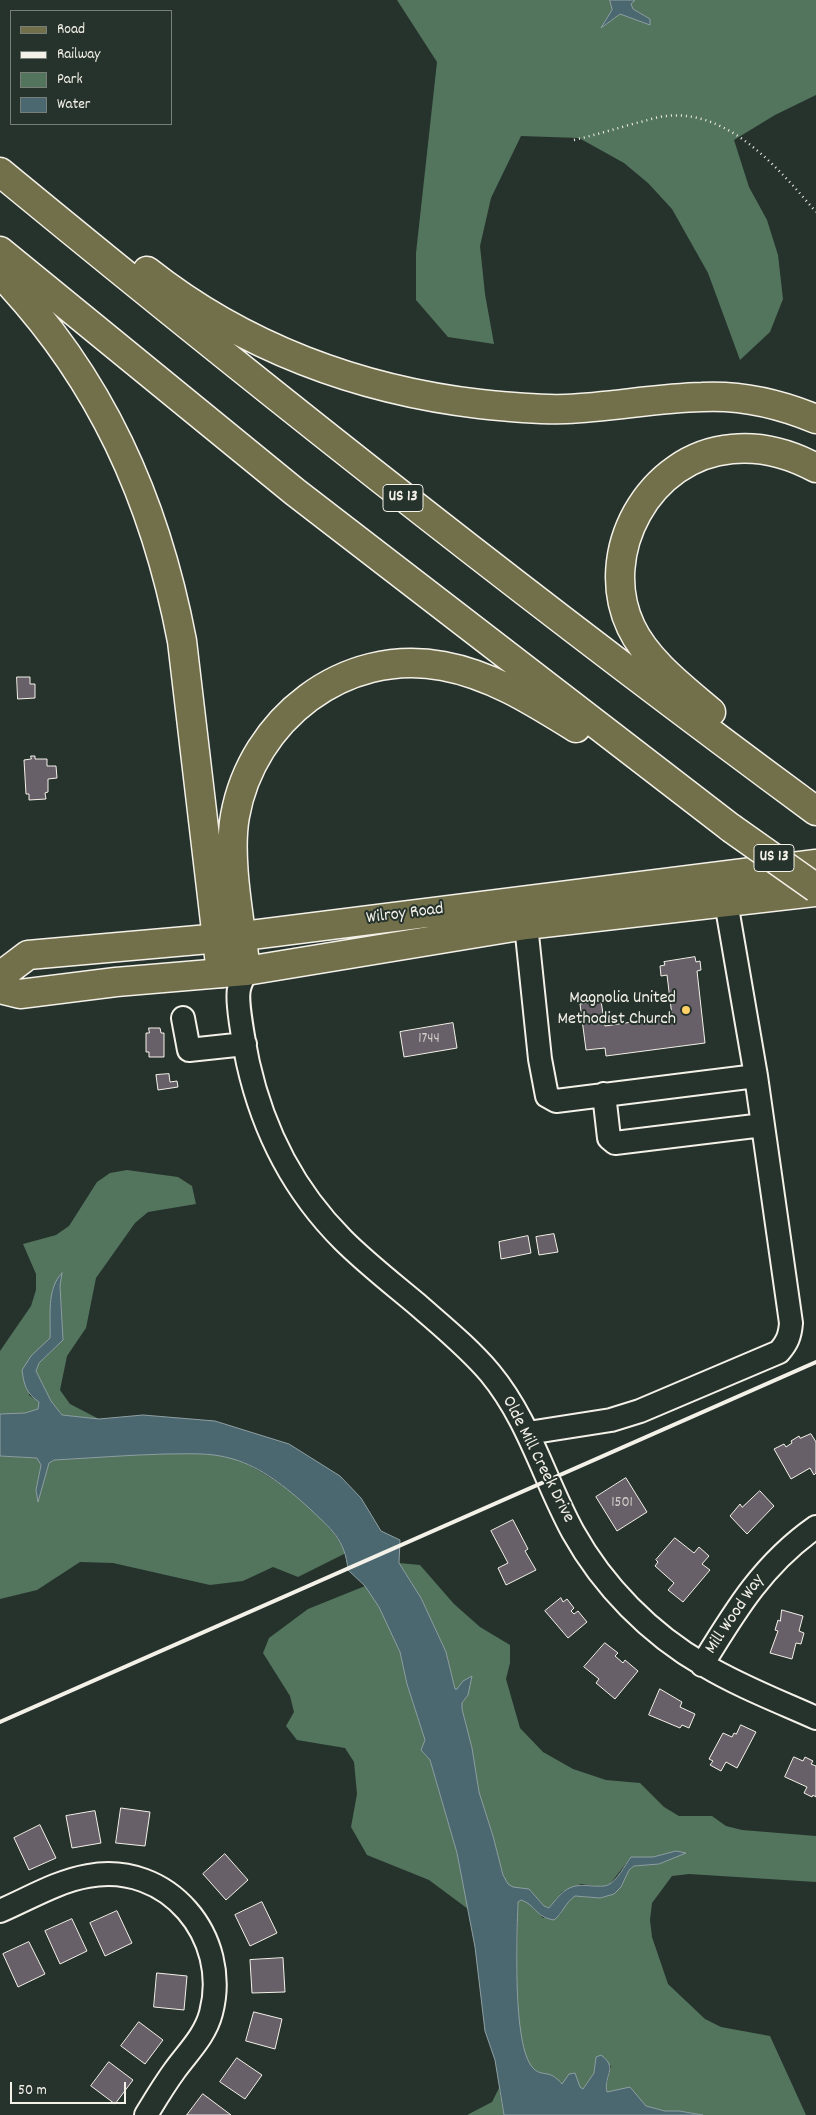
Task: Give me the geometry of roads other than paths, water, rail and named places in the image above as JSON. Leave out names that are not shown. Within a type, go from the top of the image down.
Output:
[{"type":"main road","points":[[0,155],[161,282],[202,310],[244,334],[298,359],[343,375],[389,388],[442,398],[504,406],[563,409],[606,407],[702,396],[729,397],[768,403],[816,419]]},
{"type":"main road","name":"US 13","points":[[0,172],[374,475],[579,633],[816,811]]},
{"type":"main road","name":"US 13","points":[[0,251],[296,492],[731,828],[816,890]]},
{"type":"main road","points":[[0,273],[30,305],[56,338],[93,393],[122,451],[144,501],[158,540],[172,589],[182,641],[235,978]]},
{"type":"main road","points":[[816,468],[802,460],[779,452],[732,448],[711,453],[679,467],[650,493],[636,515],[627,535],[621,560],[620,582],[623,604],[631,627],[652,658],[688,692],[749,742],[791,780],[816,807]]},
{"type":"main road","points":[[230,937],[235,818],[240,792],[249,768],[279,724],[301,702],[320,688],[342,677],[366,669],[393,664],[420,663],[473,673],[502,685],[542,707],[731,828]]},
{"type":"main road","name":"Wilroy Road","points":[[0,976],[28,955],[230,937],[816,864]]},
{"type":"main road","name":"Wilroy Road","points":[[0,988],[20,994],[116,982],[235,978],[526,926],[816,890]]},
{"type":"street","points":[[528,1433],[611,1420],[640,1411],[778,1352],[786,1344],[790,1334],[791,1324],[756,1076],[726,902]]},
{"type":"street","points":[[526,926],[540,1059],[547,1096],[556,1100],[756,1076]]},
{"type":"street","name":"Olde Mill Creek Drive","points":[[235,978],[244,1044],[256,1095],[284,1164],[300,1190],[343,1240],[468,1350],[491,1374],[528,1433],[572,1530],[590,1560],[611,1587],[650,1626],[702,1665],[734,1682],[816,1718]]},
{"type":"street","points":[[183,1018],[189,1050],[244,1044]]},
{"type":"street","points":[[604,1094],[609,1138],[615,1142],[763,1125]]},
{"type":"street","name":"Mill Wood Way","points":[[702,1665],[743,1600],[758,1580],[779,1556],[816,1528]]},
{"type":"street","points":[[0,1911],[65,1883],[88,1876],[111,1874],[134,1878],[157,1886],[178,1900],[196,1920],[208,1943],[214,1968],[216,1991],[211,2015],[203,2033],[163,2087],[146,2115]]},
{"type":"water","points":[[610,0],[635,0],[631,4],[633,9],[650,19],[650,25],[620,14],[601,28],[612,10]]},
{"type":"water","points":[[62,1273],[60,1286],[63,1340],[39,1363],[36,1371],[51,1401],[62,1415],[99,1419],[143,1415],[215,1421],[289,1444],[340,1476],[361,1498],[381,1531],[400,1540],[399,1563],[421,1598],[446,1652],[455,1689],[472,1676],[468,1695],[462,1703],[462,1709],[472,1748],[479,1792],[503,1875],[508,1884],[513,1887],[529,1889],[544,1906],[549,1908],[562,1893],[572,1887],[608,1885],[618,1876],[631,1857],[653,1857],[676,1851],[686,1853],[659,1864],[634,1866],[629,1870],[621,1887],[614,1894],[600,1898],[575,1896],[554,1920],[539,1914],[526,1902],[521,1900],[518,1902],[517,1989],[526,2056],[533,2068],[538,2072],[553,2076],[562,2084],[569,2074],[575,2073],[580,2087],[583,2089],[594,2073],[596,2057],[601,2055],[610,2068],[606,2086],[607,2092],[630,2087],[646,2106],[665,2111],[703,2115],[504,2115],[495,2060],[485,2031],[475,1947],[457,1853],[430,1760],[421,1750],[425,1740],[407,1684],[400,1652],[379,1607],[365,1586],[348,1570],[344,1550],[336,1535],[309,1508],[283,1486],[254,1467],[233,1459],[199,1454],[151,1454],[54,1460],[49,1463],[38,1502],[36,1490],[41,1465],[37,1458],[0,1456],[0,1414],[25,1413],[38,1409],[39,1402],[26,1388],[22,1370],[31,1356],[50,1338],[51,1295]]},
{"type":"railway","points":[[0,1722],[816,1362]]},
{"type":"place","name":"Magnolia United Methodist Church","points":[[686,1010]]}]
